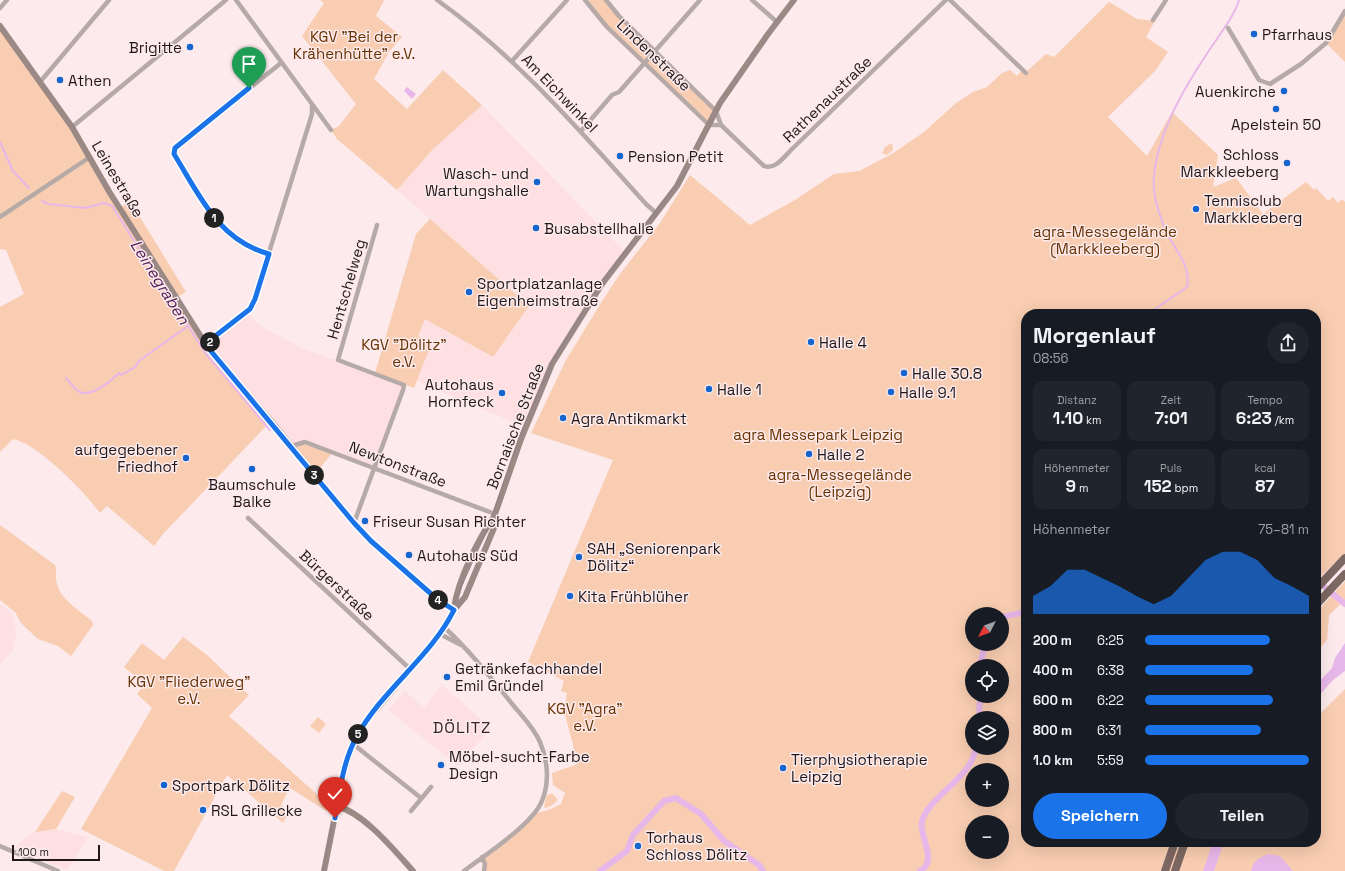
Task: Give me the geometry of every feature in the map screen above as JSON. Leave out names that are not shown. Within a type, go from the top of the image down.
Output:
[{"type":"highway","points":[[1321,583],[1345,558]]},
{"type":"highway","points":[[1321,601],[1345,574]]},
{"type":"highway","points":[[1165,871],[1173,847]]},
{"type":"highway","points":[[1175,871],[1183,847]]},
{"type":"main road","name":"Bornaische Straße","points":[[324,871],[346,763],[353,744],[369,718],[440,634],[454,610],[465,597],[494,528],[495,514],[520,439],[554,361],[602,284],[685,173],[716,111],[733,83],[794,0]]},
{"type":"main road","name":"Leinestraße","points":[[0,26],[72,127],[110,193],[205,344],[354,523],[371,541],[438,600],[454,610]]},
{"type":"main road","points":[[337,806],[347,809],[368,825],[413,871]]},
{"type":"street","points":[[0,8],[7,0]]},
{"type":"street","points":[[40,82],[108,0]]},
{"type":"street","points":[[72,127],[226,0]]},
{"type":"street","points":[[236,0],[331,130]]},
{"type":"street","name":"Am Eichwinkel","points":[[437,0],[512,62],[581,131],[646,204],[656,213]]},
{"type":"street","points":[[512,62],[567,0]]},
{"type":"street","name":"Lindenstraße","points":[[585,0],[607,27],[709,125]]},
{"type":"street","name":"Lindenstraße","points":[[606,0],[716,111]]},
{"type":"street","points":[[581,131],[700,0]]},
{"type":"street","points":[[752,0],[777,22]]},
{"type":"street","name":"Rathenaustraße","points":[[716,111],[721,125],[764,166],[773,166],[946,0]]},
{"type":"street","points":[[950,0],[1026,72]]},
{"type":"street","points":[[1153,20],[1166,0]]},
{"type":"street","points":[[1228,28],[1259,80],[1270,84],[1301,64],[1326,43],[1345,12]]},
{"type":"street","points":[[269,254],[247,247],[221,227],[174,154],[175,148],[281,63]]},
{"type":"street","points":[[205,344],[250,309],[255,299],[310,118],[312,105]]},
{"type":"street","points":[[709,125],[721,125]]},
{"type":"street","points":[[0,217],[90,158]]},
{"type":"street","name":"Hentschelweg","points":[[375,468],[404,385],[338,360],[378,225]]},
{"type":"street","name":"Newtonstraße","points":[[291,446],[305,442],[495,514]]},
{"type":"street","points":[[354,523],[375,468]]},
{"type":"street","name":"Bürgerstraße","points":[[248,518],[410,669]]},
{"type":"street","points":[[444,628],[464,647],[532,728],[539,740],[546,764],[547,784],[540,804],[534,814],[464,871]]},
{"type":"street","points":[[440,634],[464,647]]},
{"type":"street","points":[[353,744],[421,798]]},
{"type":"street","points":[[411,811],[431,787]]},
{"type":"street","points":[[0,846],[58,871]]},
{"type":"street","points":[[482,857],[485,864],[484,871]]},
{"type":"shaded area","points":[[407,87],[416,94],[412,99],[404,91]]},
{"type":"shaded area","points":[[482,105],[625,252],[556,358],[525,427],[416,381],[432,342],[418,336],[425,318],[493,357],[529,306],[397,190],[433,149]]},
{"type":"shaded area","points":[[246,313],[262,327],[301,348],[404,385],[375,468],[305,442],[291,446],[205,344]]},
{"type":"shaded area","points":[[0,603],[14,618],[16,634],[13,650],[0,665]]},
{"type":"shaded area","points":[[1345,643],[1345,671],[1333,680],[1321,693],[1321,680],[1332,668],[1335,658]]},
{"type":"shaded area","points":[[442,685],[491,728],[458,766],[388,710],[405,691],[424,708]]},
{"type":"shaded area","points":[[56,829],[88,837],[67,870],[14,849],[19,843],[35,832]]},
{"type":"shaded area","points":[[1211,847],[1222,847],[1214,871],[1203,871]]},
{"type":"shaded area","points":[[1268,854],[1280,856],[1293,871],[1251,871],[1257,860]]},
{"type":"green space","name":"KGV \"Bei der Krähenhütte\" e.V.","points":[[320,0],[384,0],[376,16],[402,37],[389,52],[374,79],[407,109],[443,70],[482,105],[433,149],[397,190],[337,139],[331,130],[339,126],[356,104],[302,36],[324,3]]},
{"type":"green space","points":[[585,0],[606,0],[716,111],[709,125],[607,27]]},
{"type":"green space","name":"agra-Messegelände (Leipzig)","points":[[1109,2],[1137,19],[1155,21],[1146,37],[1168,52],[1155,71],[1108,117],[1147,156],[1172,112],[1218,155],[1213,187],[1236,178],[1263,214],[1306,182],[1314,190],[1316,188],[1328,201],[1333,197],[1338,203],[1342,199],[1345,202],[1345,553],[1321,576],[1321,309],[1021,309],[1021,847],[1321,847],[1321,713],[1345,689],[1345,871],[484,871],[482,857],[534,814],[551,809],[561,804],[565,793],[553,785],[552,773],[578,764],[564,711],[567,693],[561,691],[564,681],[528,662],[613,460],[531,433],[566,360],[620,274],[660,223],[690,175],[750,225],[795,200],[834,174],[859,171],[892,154],[924,132],[956,103],[973,92],[987,87],[1002,73],[1010,70],[1017,76],[1022,70],[1026,72],[1046,54],[1054,57]]},
{"type":"green space","points":[[1345,11],[1345,62],[1326,43]]},
{"type":"green space","points":[[0,26],[48,94],[120,208],[130,201],[186,292],[177,297],[205,344],[271,421],[163,534],[154,546],[107,506],[100,513],[73,482],[35,449],[13,439],[0,452],[0,307],[24,294],[6,250],[0,249]]},
{"type":"green space","points":[[892,143],[893,150],[887,155],[882,153],[885,147]]},
{"type":"green space","name":"KGV \"Dölitz\" e.V.","points":[[430,219],[529,306],[493,357],[425,319],[418,336],[432,342],[414,388],[375,373],[416,234]]},
{"type":"green space","points":[[305,442],[333,452],[314,475],[291,446]]},
{"type":"green space","points":[[0,525],[55,565],[56,582],[62,595],[92,621],[93,625],[71,656],[58,646],[38,639],[21,623],[15,612],[0,600]]},
{"type":"green space","points":[[1345,581],[1345,600],[1329,615],[1327,640],[1321,647],[1321,607]]},
{"type":"green space","name":"KGV \"Fliederweg\" e.V.","points":[[183,637],[207,655],[249,695],[229,716],[328,804],[326,811],[287,786],[284,790],[287,793],[281,805],[289,812],[283,823],[227,775],[174,871],[164,871],[81,829],[152,708],[137,694],[145,684],[124,667],[142,643],[164,660]]},
{"type":"green space","points":[[318,717],[326,724],[319,733],[310,726]]},
{"type":"green space","points":[[62,791],[75,797],[56,829],[35,832]]},
{"type":"green space","points":[[552,793],[558,800],[551,806],[544,808],[546,796]]},
{"type":"waterway","points":[[1155,309],[1187,287],[1188,280],[1183,261],[1169,237],[1155,199],[1154,176],[1156,160],[1167,127],[1181,95],[1229,20],[1239,0]]},
{"type":"waterway","name":"Leinegraben","points":[[0,142],[13,171],[29,188]]},
{"type":"waterway","name":"Leinegraben","points":[[42,201],[48,204],[86,208],[104,203],[112,206],[206,354],[270,430]]},
{"type":"waterway","points":[[66,378],[74,388],[80,392],[85,393],[96,390],[119,373],[121,375],[135,367],[139,361],[188,326]]},
{"type":"waterway","points":[[1321,584],[1345,604]]},
{"type":"waterway","points":[[1009,616],[1021,613]]},
{"type":"waterway","points":[[982,659],[983,651]]},
{"type":"waterway","points":[[979,711],[980,703]]},
{"type":"waterway","points":[[920,871],[926,866],[928,860],[928,854],[922,831],[923,818],[928,809],[936,800],[960,777],[967,768],[973,755]]},
{"type":"waterway","points":[[600,871],[627,851],[633,835],[664,801],[676,798],[701,814],[724,841],[759,865],[763,871]]},
{"type":"tram line","points":[[323,871],[342,775],[352,744],[368,717],[443,627],[489,526],[522,430],[553,360],[601,283],[685,173]]},
{"type":"place","name":"Pfarrhaus","points":[[1254,34]]},
{"type":"place","name":"Brigitte","points":[[190,47]]},
{"type":"place","name":"Athen","points":[[60,80]]},
{"type":"place","name":"Auenkirche","points":[[1284,91]]},
{"type":"place","name":"Apelstein 50","points":[[1276,109]]},
{"type":"place","name":"Pension Petit","points":[[620,156]]},
{"type":"place","name":"Schloss Markkleeberg","points":[[1287,163]]},
{"type":"place","name":"Wasch- und Wartungshalle","points":[[537,182]]},
{"type":"place","name":"Tennisclub Markkleeberg","points":[[1196,209]]},
{"type":"place","name":"Busabstellhalle","points":[[536,228]]},
{"type":"place","name":"Sportplatzanlage Eigenheimstraße","points":[[469,292]]},
{"type":"place","name":"Halle 4","points":[[811,342]]},
{"type":"place","name":"Halle 30.8","points":[[904,373]]},
{"type":"place","name":"Halle 1","points":[[709,389]]},
{"type":"place","name":"Halle 9.1","points":[[891,392]]},
{"type":"place","name":"Autohaus Hornfeck","points":[[502,393]]},
{"type":"place","name":"Agra Antikmarkt","points":[[563,418]]},
{"type":"place","name":"Halle 2","points":[[809,454]]},
{"type":"place","name":"aufgegebener Friedhof","points":[[186,458]]},
{"type":"place","name":"Baumschule Balke","points":[[252,469]]},
{"type":"place","name":"Friseur Susan Richter","points":[[365,521]]},
{"type":"place","name":"Autohaus Süd","points":[[409,555]]},
{"type":"place","name":"SAH „Seniorenpark Dölitz“","points":[[579,557]]},
{"type":"place","name":"Kita Frühblüher","points":[[570,596]]},
{"type":"place","name":"Getränkefachhandel Emil Gründel","points":[[447,677]]},
{"type":"place","name":"Möbel-sucht-Farbe Design","points":[[441,765]]},
{"type":"place","name":"Tierphysiotherapie Leipzig","points":[[783,768]]},
{"type":"place","name":"Sportpark Dölitz","points":[[164,785]]},
{"type":"place","name":"RSL Grillecke","points":[[203,810]]},
{"type":"place","name":"Torhaus Schloss Dölitz","points":[[638,846]]},
{"type":"district","name":"DÖLITZ","points":[[462,727]]},
{"type":"route","points":[[249,88],[175,148],[174,154],[221,227],[237,241],[247,247],[269,254],[255,299],[250,309],[210,342],[205,344],[271,421],[314,476],[354,523],[371,541],[438,600],[454,610],[440,634],[369,718],[357,736],[346,763],[335,818]]},
{"type":"park label","name":"agra-Messegelände (Markkleeberg)","points":[[1105,240]]},
{"type":"park label","name":"agra Messepark Leipzig","points":[[818,434]]},
{"type":"park label","name":"KGV \"Agra\" e.V.","points":[[585,716]]}]
